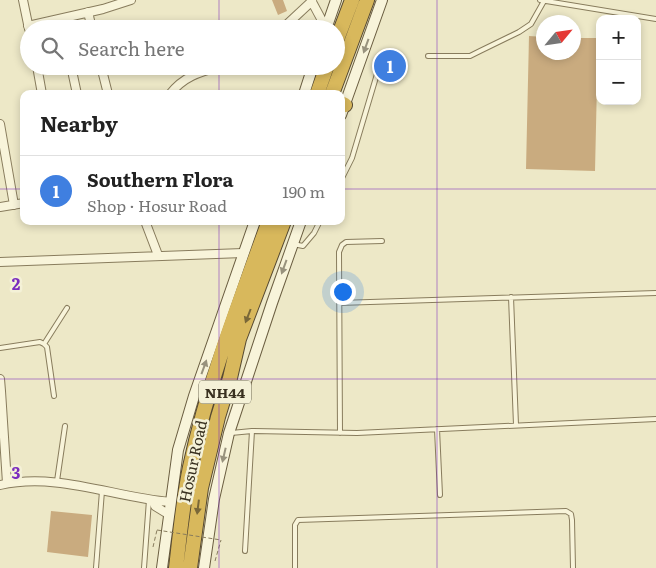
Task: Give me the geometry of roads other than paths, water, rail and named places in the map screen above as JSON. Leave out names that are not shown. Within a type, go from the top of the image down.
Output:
[{"type":"highway","points":[[344,20],[352,0]]},
{"type":"highway","points":[[345,59],[367,0]]},
{"type":"highway","points":[[310,90],[321,75]]},
{"type":"highway","points":[[333,90],[339,75]]},
{"type":"highway","name":"Hosur Road","points":[[176,568],[181,518],[190,467],[203,417],[224,343],[268,225]]},
{"type":"highway","name":"Hosur Road","points":[[190,568],[201,488],[239,339],[282,225]]},
{"type":"street","points":[[25,0],[28,20]]},
{"type":"street","points":[[55,20],[131,0]]},
{"type":"street","points":[[291,20],[311,0],[322,20]]},
{"type":"street","points":[[329,20],[336,0]]},
{"type":"street","points":[[345,100],[382,0]]},
{"type":"street","points":[[88,12],[90,20]]},
{"type":"street","points":[[39,75],[41,90]]},
{"type":"street","points":[[73,75],[76,90]]},
{"type":"street","points":[[103,75],[107,90]]},
{"type":"street","points":[[173,90],[191,75]]},
{"type":"street","points":[[309,90],[312,75]]},
{"type":"street","points":[[0,124],[14,205]]},
{"type":"street","points":[[0,207],[20,204]]},
{"type":"street","points":[[146,225],[158,256]]},
{"type":"street","points":[[162,568],[178,450],[254,225]]},
{"type":"street","points":[[204,568],[214,499],[229,433],[300,225]]},
{"type":"street","points":[[0,262],[243,253]]},
{"type":"street","points":[[0,379],[4,484],[18,481],[57,481],[150,500],[170,502]]},
{"type":"street","points":[[150,500],[155,506],[168,514]]},
{"type":"lane","points":[[428,56],[470,56],[480,52],[532,24],[542,0],[656,19]]},
{"type":"lane","points":[[345,172],[352,158],[378,74]]},
{"type":"lane","points":[[293,244],[303,246],[318,225]]},
{"type":"lane","points":[[340,433],[339,252],[342,245],[346,242],[382,241]]},
{"type":"lane","points":[[339,303],[656,292]]},
{"type":"lane","points":[[511,296],[516,425]]},
{"type":"lane","points":[[44,344],[67,308]]},
{"type":"lane","points":[[0,348],[40,342],[44,344],[47,347],[54,396]]},
{"type":"lane","points":[[229,433],[252,431],[340,433],[656,419]]},
{"type":"lane","points":[[57,481],[66,426]]},
{"type":"lane","points":[[437,429],[440,495]]},
{"type":"lane","points":[[245,551],[252,431]]},
{"type":"lane","points":[[96,568],[102,491]]},
{"type":"lane","points":[[144,568],[150,500]]},
{"type":"lane","points":[[296,568],[295,526],[298,520],[566,511],[570,514],[572,520],[573,568]]},
{"type":"place","name":"Southern Flora","points":[[390,66]]}]
